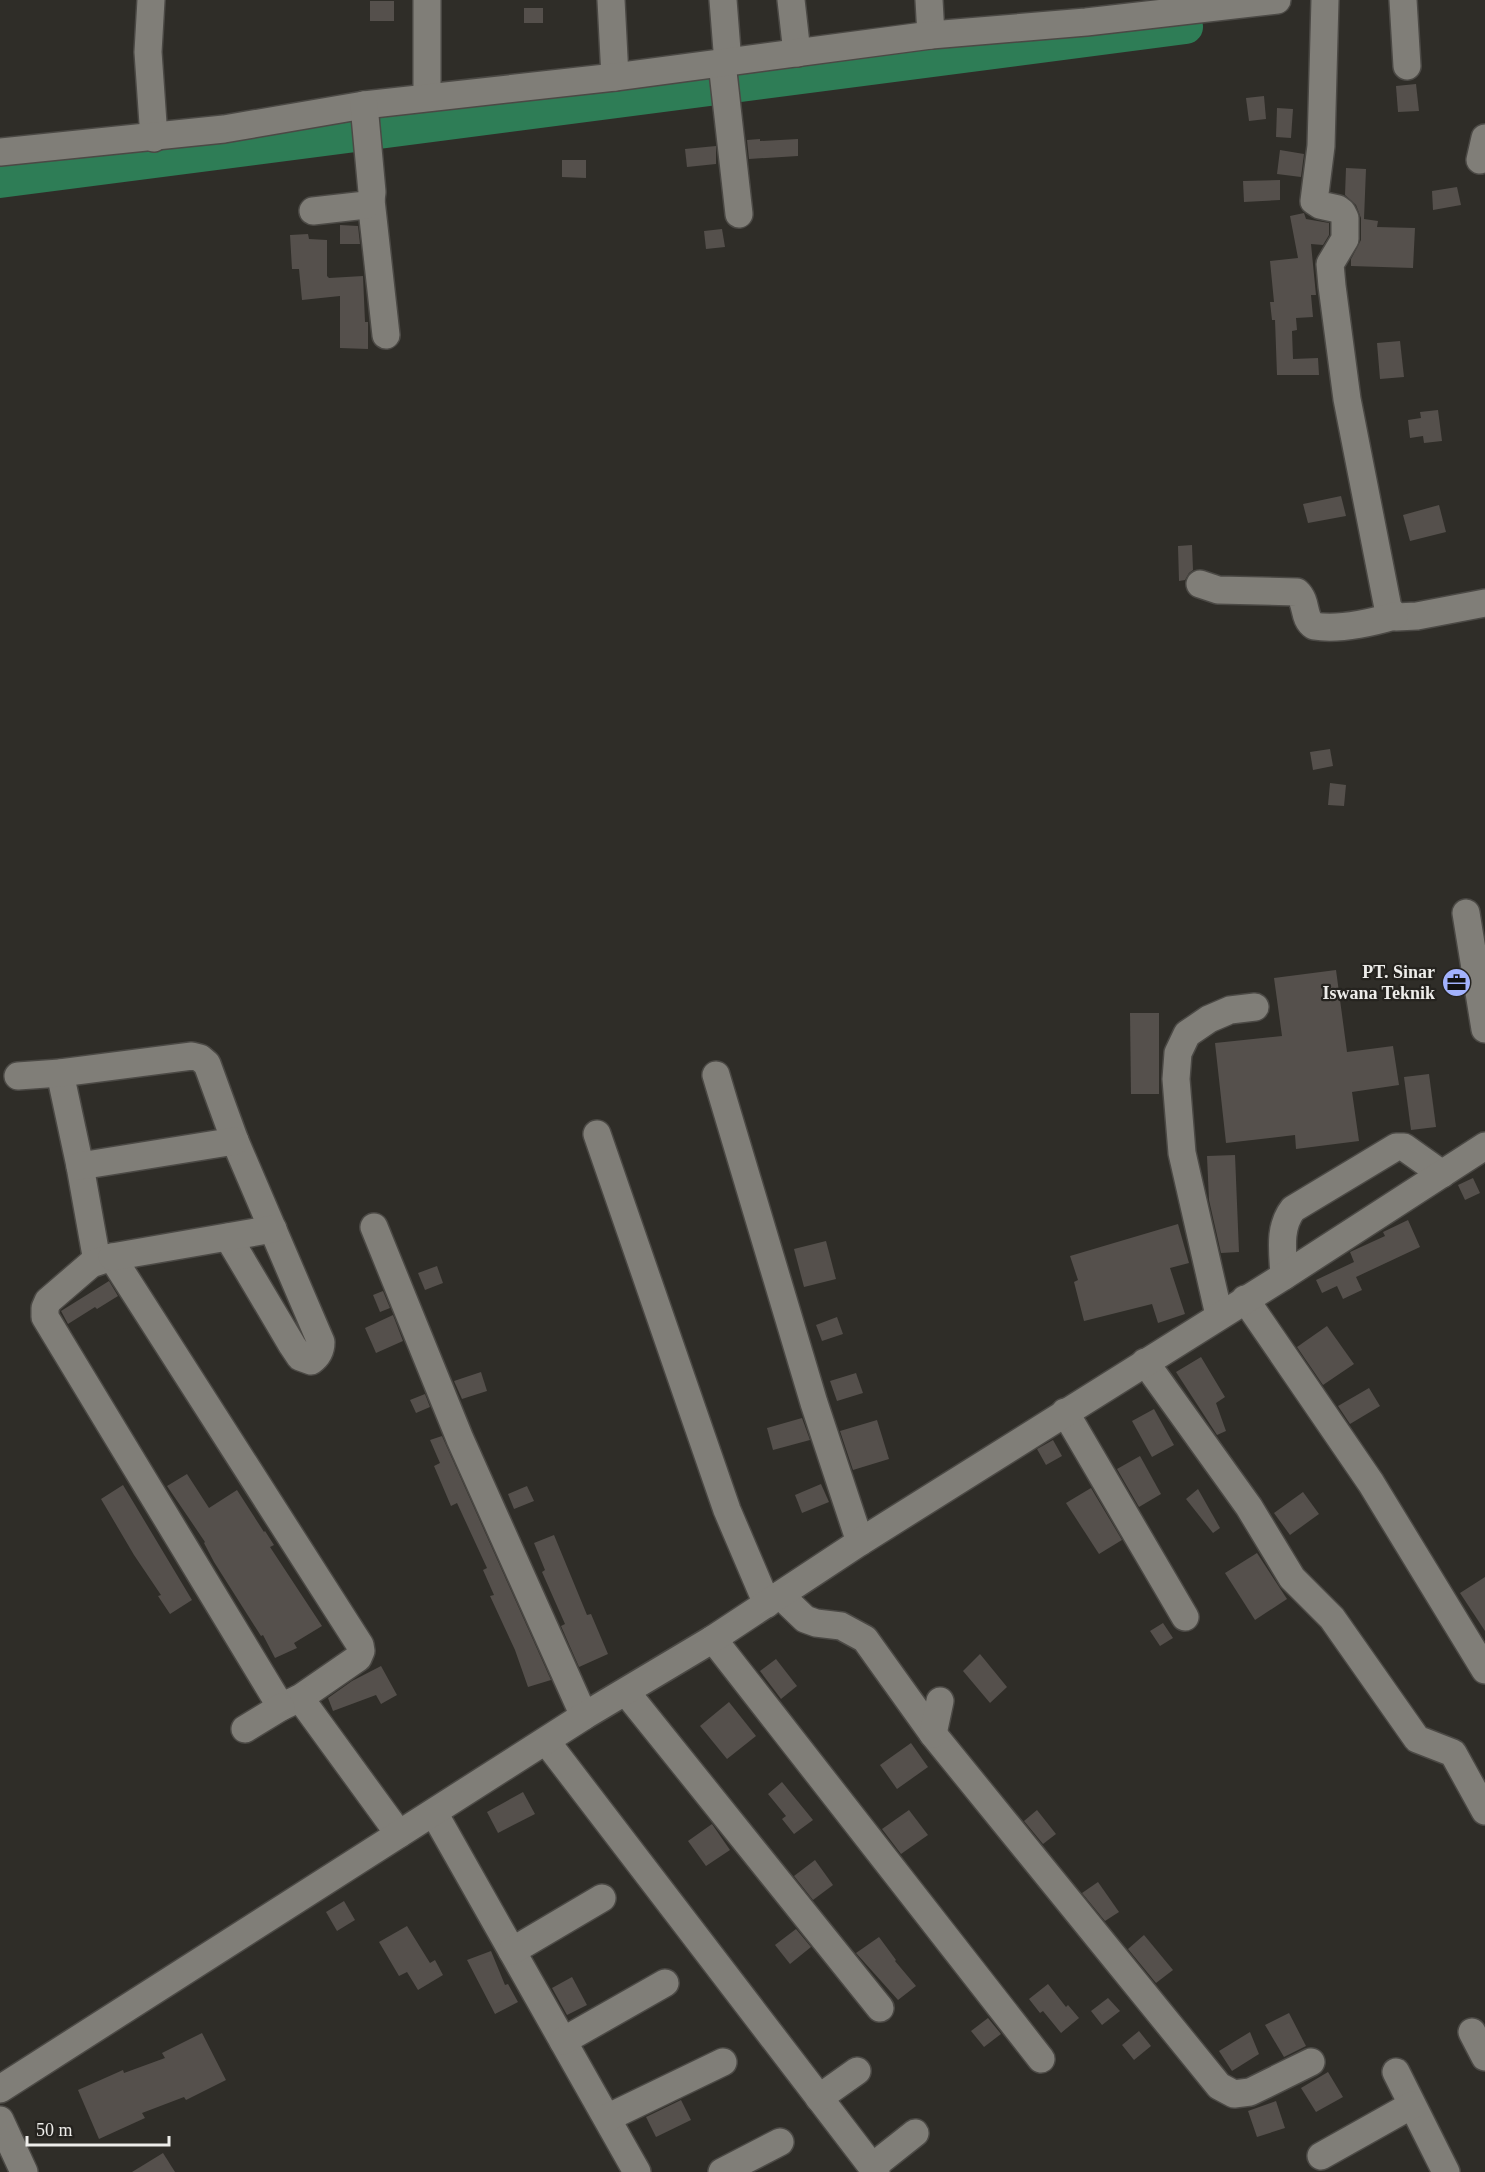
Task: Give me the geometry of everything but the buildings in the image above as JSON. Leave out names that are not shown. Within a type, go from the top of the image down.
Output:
[{"type":"street","points":[[151,0],[148,52],[154,138]]},
{"type":"street","points":[[427,97],[428,0]]},
{"type":"street","points":[[929,0],[931,35]]},
{"type":"street","points":[[0,152],[154,138],[224,129],[366,124],[427,97],[724,65],[1085,11],[1277,0]]},
{"type":"street","points":[[1325,0],[1321,146],[1314,201],[1320,205],[1338,209],[1345,218],[1346,239],[1330,264],[1332,286],[1347,399],[1385,596],[1388,608],[1394,616]]},
{"type":"street","points":[[1403,0],[1407,66]]},
{"type":"street","points":[[723,3],[726,35],[724,65],[727,116],[739,214]]},
{"type":"street","points":[[792,11],[797,53]]},
{"type":"street","points":[[612,21],[615,76]]},
{"type":"street","points":[[366,124],[371,200],[386,335]]},
{"type":"street","points":[[313,211],[366,205],[371,200]]},
{"type":"street","points":[[1200,584],[1218,590],[1297,592],[1304,599],[1307,619],[1314,626],[1385,620],[1394,616],[1417,616],[1485,603]]},
{"type":"street","points":[[1466,913],[1485,1029]]},
{"type":"street","points":[[1219,1315],[1182,1153],[1176,1079],[1178,1053],[1187,1034],[1209,1020],[1230,1010],[1255,1007]]},
{"type":"street","points":[[18,1076],[60,1073],[192,1056],[200,1058],[207,1064],[235,1141],[321,1342],[321,1349],[311,1361],[300,1357],[228,1237]]},
{"type":"street","points":[[60,1073],[80,1166],[104,1259],[360,1645],[361,1651],[358,1658],[290,1703],[245,1729]]},
{"type":"street","points":[[716,1075],[814,1403],[860,1542]]},
{"type":"street","points":[[597,1134],[727,1510],[774,1599],[805,1619],[816,1623],[841,1626],[865,1639],[933,1734],[1219,2086],[1234,2094],[1251,2092],[1311,2062]]},
{"type":"street","points":[[80,1166],[235,1141]]},
{"type":"street","points":[[0,2089],[585,1716],[713,1639],[860,1542],[1284,1276],[1485,1146]]},
{"type":"street","points":[[1284,1276],[1283,1229],[1286,1217],[1293,1209],[1396,1147],[1404,1147],[1442,1174]]},
{"type":"street","points":[[374,1227],[460,1439],[585,1716]]},
{"type":"street","points":[[273,1229],[104,1259],[48,1301],[45,1317],[290,1703],[399,1834]]},
{"type":"street","points":[[1245,1299],[1371,1484],[1485,1670]]},
{"type":"street","points":[[1145,1362],[1249,1507],[1292,1578],[1332,1618],[1417,1739],[1453,1753],[1485,1811]]},
{"type":"street","points":[[1065,1412],[1185,1617]]},
{"type":"street","points":[[713,1639],[1041,2059]]},
{"type":"street","points":[[626,1692],[880,2008]]},
{"type":"street","points":[[933,1734],[940,1701]]},
{"type":"street","points":[[546,1741],[874,2170],[915,2133]]},
{"type":"street","points":[[434,1813],[637,2172]]},
{"type":"street","points":[[512,1951],[602,1898]]},
{"type":"street","points":[[563,2042],[665,1983]]},
{"type":"street","points":[[1472,2032],[1485,2057]]},
{"type":"street","points":[[607,2118],[723,2062]]},
{"type":"street","points":[[819,2098],[857,2071]]},
{"type":"street","points":[[1396,2072],[1446,2172]]},
{"type":"street","points":[[1321,2156],[1412,2105]]},
{"type":"street","points":[[0,2120],[24,2172]]},
{"type":"street","points":[[722,2172],[780,2142]]},
{"type":"waterway","points":[[0,181],[1186,27]]},
{"type":"place","name":"PT. Sinar Iswana Teknik","points":[[1456,982]]}]
